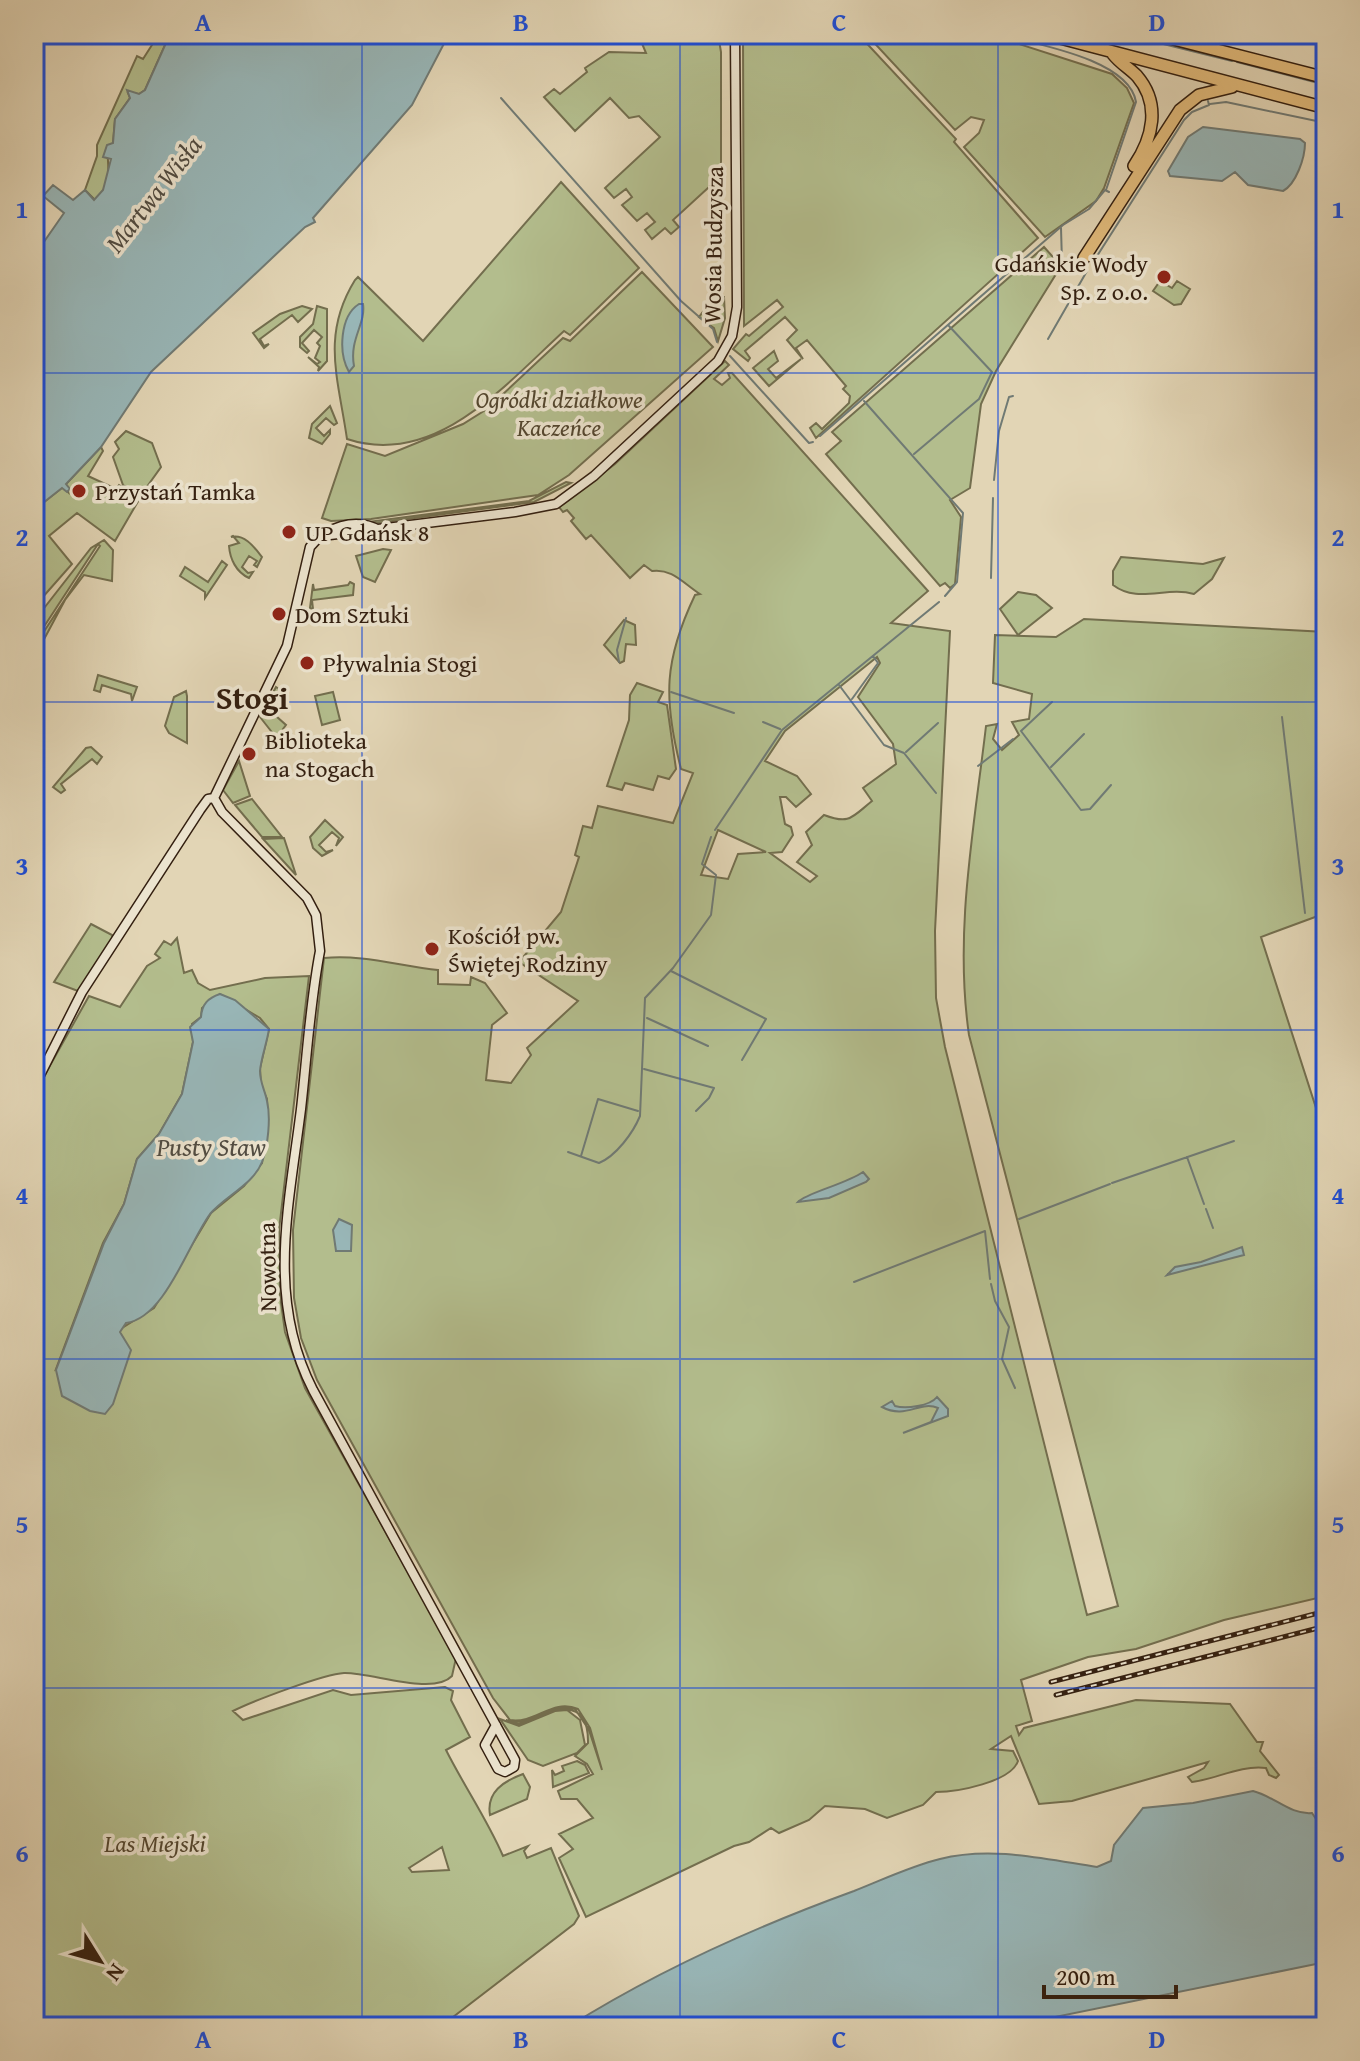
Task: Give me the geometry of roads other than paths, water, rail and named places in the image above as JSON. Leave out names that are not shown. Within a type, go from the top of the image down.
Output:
[{"type":"highway","points":[[1045,34],[1326,108]]},
{"type":"highway","points":[[1154,34],[1326,78]]},
{"type":"highway","points":[[1112,54],[1144,86],[1151,105],[1152,125],[1139,159],[1081,256],[1180,110],[1206,91],[1240,86]]},
{"type":"street","name":"Wosia Budzysza","points":[[214,798],[287,646],[305,557],[322,536],[536,509],[566,498],[712,369],[730,341],[737,307],[735,34]]},
{"type":"street","points":[[34,1087],[82,992],[202,807],[208,799],[214,798]]},
{"type":"street","name":"Nowotna","points":[[214,798],[222,812],[307,898],[316,915],[320,951],[284,1223],[286,1307],[294,1349],[313,1390],[516,1761],[505,1772],[498,1769],[485,1745],[496,1725]]},
{"type":"water","name":"Martwa Wisła","points":[[170,34],[449,34],[412,105],[313,218],[315,222],[305,227],[151,372],[101,447],[66,484],[70,489],[67,492],[62,488],[34,510],[34,269],[40,258],[39,249],[64,213],[43,196],[53,185],[73,200],[85,190],[94,200],[103,190],[111,159],[103,157],[107,145],[113,143],[115,119],[130,98],[127,90],[139,94],[145,90]]},
{"type":"water","points":[[1203,127],[1300,139],[1305,143],[1305,149],[1296,177],[1283,191],[1248,185],[1235,172],[1222,181],[1170,176],[1168,171],[1188,137]]},
{"type":"water","points":[[359,304],[363,304],[362,318],[354,348],[354,366],[349,372],[343,355],[343,335],[348,317]]},
{"type":"water","name":"Pusty Staw","points":[[220,994],[235,1000],[269,1029],[260,1071],[269,1115],[262,1162],[246,1184],[210,1214],[164,1294],[140,1318],[126,1323],[120,1332],[131,1350],[113,1404],[105,1414],[90,1411],[62,1396],[56,1370],[104,1243],[124,1204],[137,1159],[159,1134],[182,1094],[193,1042],[190,1027],[201,1017],[206,1002]]},
{"type":"water","points":[[863,1172],[869,1179],[866,1182],[829,1198],[798,1202],[809,1195]]},
{"type":"water","points":[[339,1219],[352,1225],[351,1251],[336,1251],[333,1230]]},
{"type":"water","points":[[1242,1247],[1244,1255],[1167,1275],[1175,1267],[1201,1262]]},
{"type":"water","points":[[937,1397],[948,1409],[948,1416],[903,1433],[931,1422],[938,1408],[925,1406],[898,1412],[882,1407],[892,1401],[895,1406],[918,1406]]},
{"type":"water","points":[[1253,1791],[1296,1811],[1312,1813],[1326,1834],[1326,1962],[1040,2020],[1040,2027],[568,2027],[636,1987],[707,1952],[918,1865],[959,1855],[998,1854],[1097,1867],[1111,1861],[1114,1845],[1143,1808],[1193,1803]]},
{"type":"waterway","points":[[998,34],[1099,64],[1130,87],[1136,102],[1106,190]]},
{"type":"waterway","points":[[1123,34],[1232,61]]},
{"type":"waterway","points":[[1237,62],[1326,85]]},
{"type":"waterway","points":[[501,98],[681,301],[713,329],[717,342]]},
{"type":"waterway","points":[[1097,256],[1184,120],[1192,112],[1209,105],[1208,101]]},
{"type":"waterway","points":[[1210,104],[1226,102],[1326,123]]},
{"type":"waterway","points":[[820,436],[1063,225],[1089,209],[1105,190],[1109,192]]},
{"type":"waterway","points":[[1061,228],[1062,262]]},
{"type":"waterway","points":[[1048,339],[1087,271]]},
{"type":"waterway","points":[[914,454],[979,399],[992,372],[949,326]]},
{"type":"waterway","points":[[1321,356],[1326,342]]},
{"type":"waterway","points":[[730,356],[809,443],[813,442]]},
{"type":"waterway","points":[[994,480],[999,431],[1009,397],[1013,396]]},
{"type":"waterway","points":[[864,401],[963,513],[957,582],[945,596]]},
{"type":"waterway","points":[[991,578],[993,498]]},
{"type":"waterway","points":[[715,830],[782,730],[939,602]]},
{"type":"waterway","points":[[619,662],[617,650],[626,618]]},
{"type":"waterway","points":[[852,699],[878,663],[873,656]]},
{"type":"waterway","points":[[839,685],[884,745],[904,753],[936,793]]},
{"type":"waterway","points":[[671,692],[734,713]]},
{"type":"waterway","points":[[1052,702],[1021,731],[1081,810],[1090,809],[1111,785]]},
{"type":"waterway","points":[[1282,717],[1305,913]]},
{"type":"waterway","points":[[763,722],[780,729]]},
{"type":"waterway","points":[[906,752],[938,723]]},
{"type":"waterway","points":[[1051,767],[1084,734]]},
{"type":"waterway","points":[[978,766],[1013,739]]},
{"type":"waterway","points":[[568,1152],[599,1163],[623,1143],[640,1116],[645,998],[673,968],[711,915],[716,875],[702,864],[711,837]]},
{"type":"waterway","points":[[671,971],[766,1019],[742,1060]]},
{"type":"waterway","points":[[647,1018],[708,1046]]},
{"type":"waterway","points":[[644,1069],[714,1088],[696,1111]]},
{"type":"waterway","points":[[581,1156],[598,1099],[638,1111]]},
{"type":"waterway","points":[[1112,1183],[1234,1141]]},
{"type":"waterway","points":[[1187,1157],[1204,1204]]},
{"type":"waterway","points":[[1019,1219],[1110,1184]]},
{"type":"waterway","points":[[1206,1209],[1213,1228]]},
{"type":"waterway","points":[[854,1282],[985,1231],[990,1279]]},
{"type":"waterway","points":[[991,1284],[995,1301],[1009,1327],[1002,1359],[1015,1388]]},
{"type":"railway","points":[[1051,1682],[1326,1611]]},
{"type":"railway","points":[[1056,1695],[1326,1626]]},
{"type":"place","name":"Gdańskie Wody Sp. z o.o.","points":[[1164,277]]},
{"type":"place","name":"Przystań Tamka","points":[[79,491]]},
{"type":"place","name":"UP Gdańsk 8","points":[[289,532]]},
{"type":"place","name":"Dom Sztuki","points":[[279,614]]},
{"type":"place","name":"Pływalnia Stogi","points":[[307,663]]},
{"type":"place","name":"Biblioteka na Stogach","points":[[249,754]]},
{"type":"place","name":"Kościół pw. Świętej Rodziny","points":[[432,949]]},
{"type":"district","name":"Stogi","points":[[252,697]]},
{"type":"park label","name":"Ogródki działkowe Kaczeńce","points":[[559,413]]},
{"type":"park label","name":"Las Miejski","points":[[155,1843]]}]
